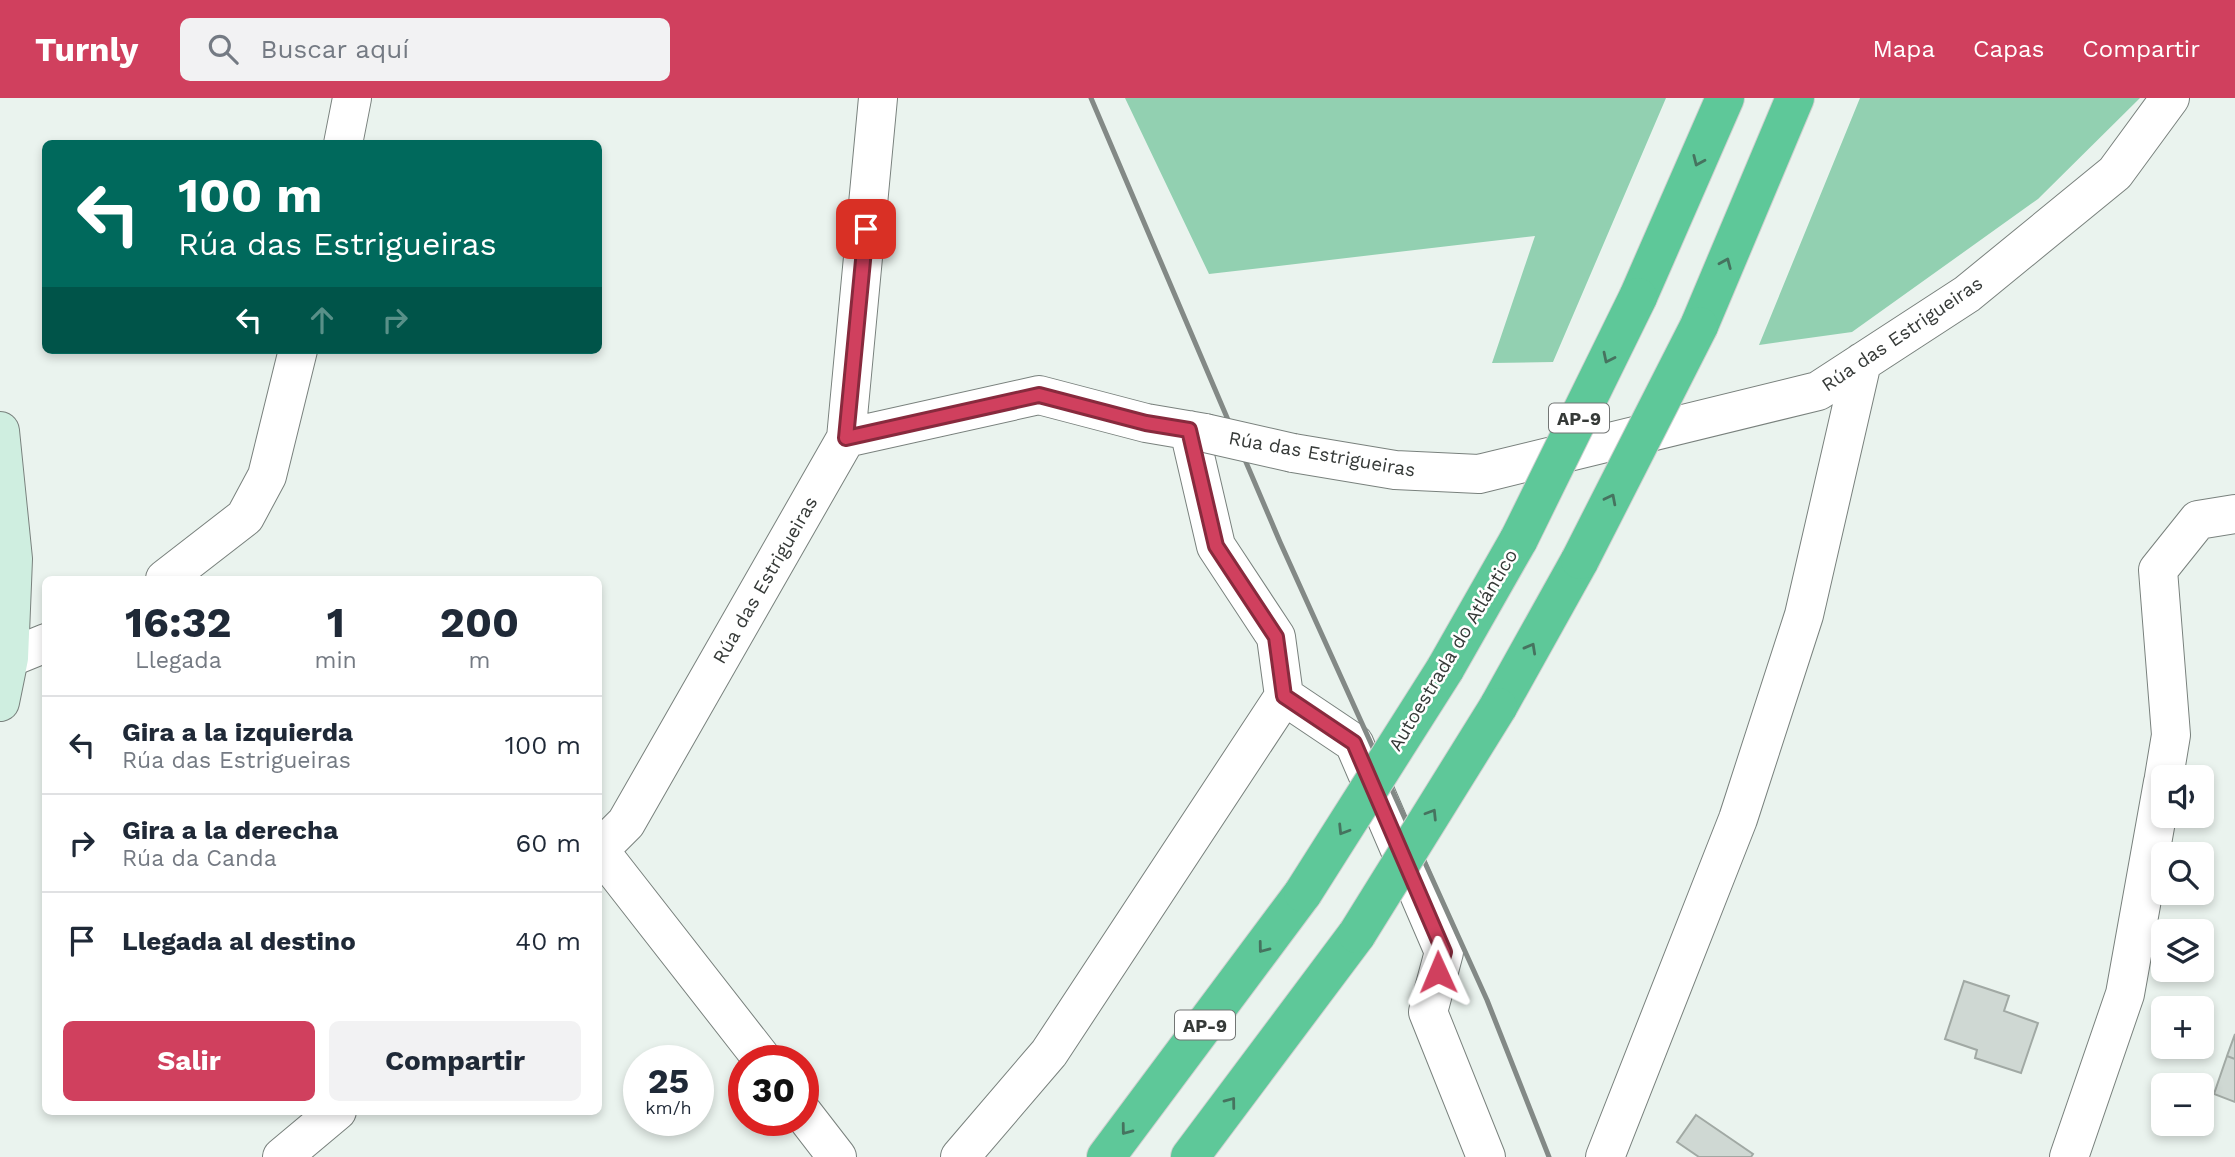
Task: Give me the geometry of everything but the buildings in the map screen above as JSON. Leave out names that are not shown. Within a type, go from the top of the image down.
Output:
[{"type":"highway","name":"Autoestrada do Atlántico","points":[[1106,1157],[1304,893],[1445,669],[1519,538],[1638,297],[1725,98]]},
{"type":"highway","points":[[1190,1157],[1357,934],[1498,707],[1580,560],[1699,326],[1795,98]]},
{"type":"street","points":[[344,140],[352,98]]},
{"type":"street","points":[[846,438],[878,98]]},
{"type":"street","name":"Rúa das Estrigueiras","points":[[602,847],[626,823],[846,438],[1039,395],[1146,423],[1197,431],[1293,453],[1395,470],[1479,474],[1818,391],[1967,294],[2115,173],[2171,98]]},
{"type":"street","points":[[170,576],[245,517],[267,476],[297,354]]},
{"type":"street","points":[[1605,1157],[1738,819],[1783,681],[1804,615],[1862,362]]},
{"type":"street","points":[[0,431],[13,559],[9,658],[0,702]]},
{"type":"street","points":[[960,1157],[1049,1053],[1284,696],[1276,637],[1216,546],[1197,431]]},
{"type":"street","points":[[2166,765],[2171,736],[2158,570],[2198,520],[2235,514]]},
{"type":"street","points":[[9,658],[42,645]]},
{"type":"street","points":[[1284,696],[1354,743],[1444,952],[1428,1012],[1486,1157]]},
{"type":"street","points":[[2069,1157],[2125,994],[2154,828]]},
{"type":"street","points":[[602,854],[750,1045]]},
{"type":"street","points":[[282,1157],[332,1115]]},
{"type":"street","points":[[819,1134],[837,1157]]},
{"type":"green space","points":[[1125,98],[1666,98],[1553,362],[1492,363],[1535,236],[1209,274]]},
{"type":"green space","points":[[1860,98],[2140,98],[2038,199],[1852,332],[1759,345]]},
{"type":"railway","points":[[1091,98],[1280,542],[1487,1000],[1549,1157]]},
{"type":"route","points":[[866,229],[846,438],[1039,395],[1146,423],[1189,430],[1216,546],[1276,637],[1284,696],[1354,743],[1444,952],[1438,972]]}]
